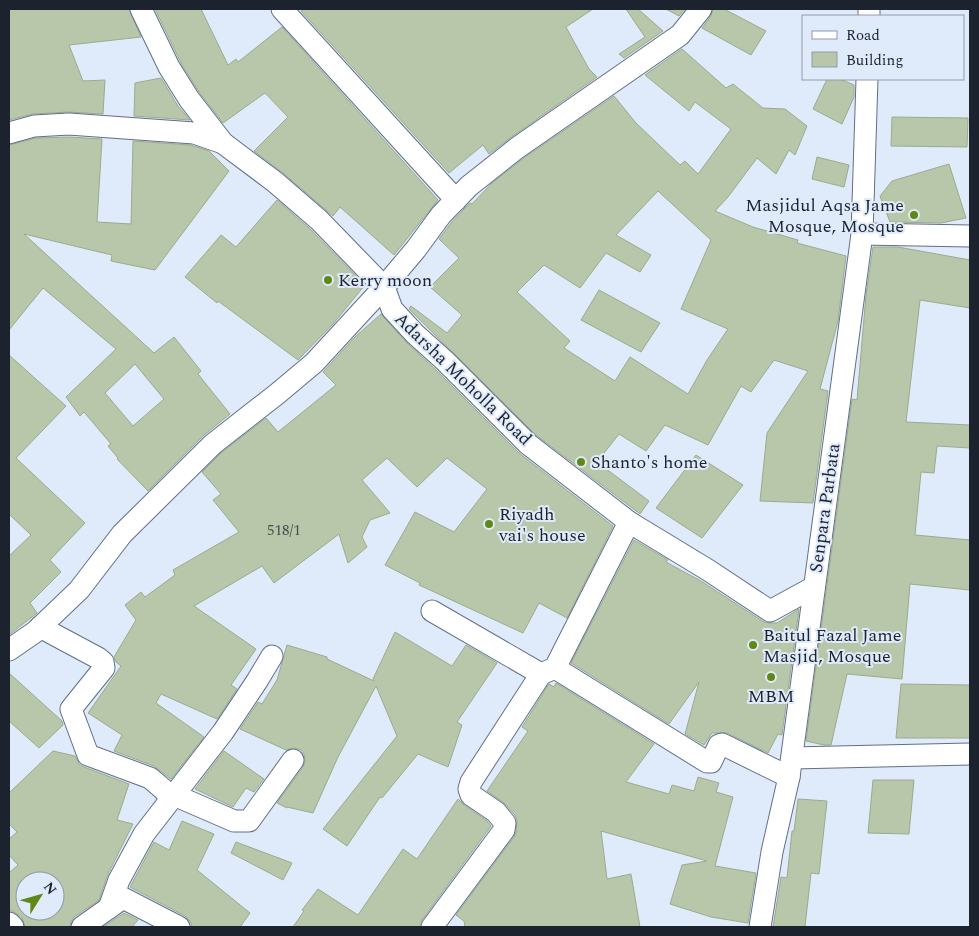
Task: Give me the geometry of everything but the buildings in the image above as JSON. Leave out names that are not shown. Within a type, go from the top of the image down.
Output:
[{"type":"street","name":"Adarsha Moholla Road","points":[[140,9],[169,67],[189,99],[223,143],[275,182],[319,220],[384,288],[392,309],[415,334],[445,361],[528,444],[629,522],[708,570],[770,611],[814,587]]},
{"type":"street","points":[[282,9],[456,200]]},
{"type":"street","points":[[9,650],[40,628],[79,590],[122,534],[213,444],[314,363],[384,288],[441,215],[469,186],[517,148],[680,35],[701,9]]},
{"type":"street","name":"Senpara Parbata","points":[[760,927],[772,852],[790,768],[862,234],[867,80]]},
{"type":"street","points":[[9,133],[34,126],[69,124],[194,133],[223,143]]},
{"type":"street","points":[[862,234],[970,236]]},
{"type":"street","points":[[432,927],[504,830],[505,823],[496,812],[471,795],[469,790],[471,782],[548,671],[629,522]]},
{"type":"street","points":[[432,611],[548,671],[707,762],[711,762],[719,746],[722,744],[790,768],[970,754]]},
{"type":"street","points":[[40,628],[103,662],[104,668],[71,709],[88,755],[150,778],[172,797],[234,821],[249,821],[293,760]]},
{"type":"street","points":[[109,908],[119,880],[144,834],[223,732],[272,656]]},
{"type":"street","points":[[82,927],[123,898],[179,927]]},
{"type":"street","points":[[9,923],[13,927]]},
{"type":"place","name":"Masjidul Aqsa Jame Mosque, Mosque","points":[[914,215]]},
{"type":"place","name":"Kerry moon","points":[[328,280]]},
{"type":"place","name":"Shanto's home","points":[[581,462]]},
{"type":"place","name":"Riyadh vai's house","points":[[489,524]]},
{"type":"place","name":"Baitul Fazal Jame Masjid, Mosque","points":[[753,645]]},
{"type":"place","name":"MBM","points":[[771,677]]}]
